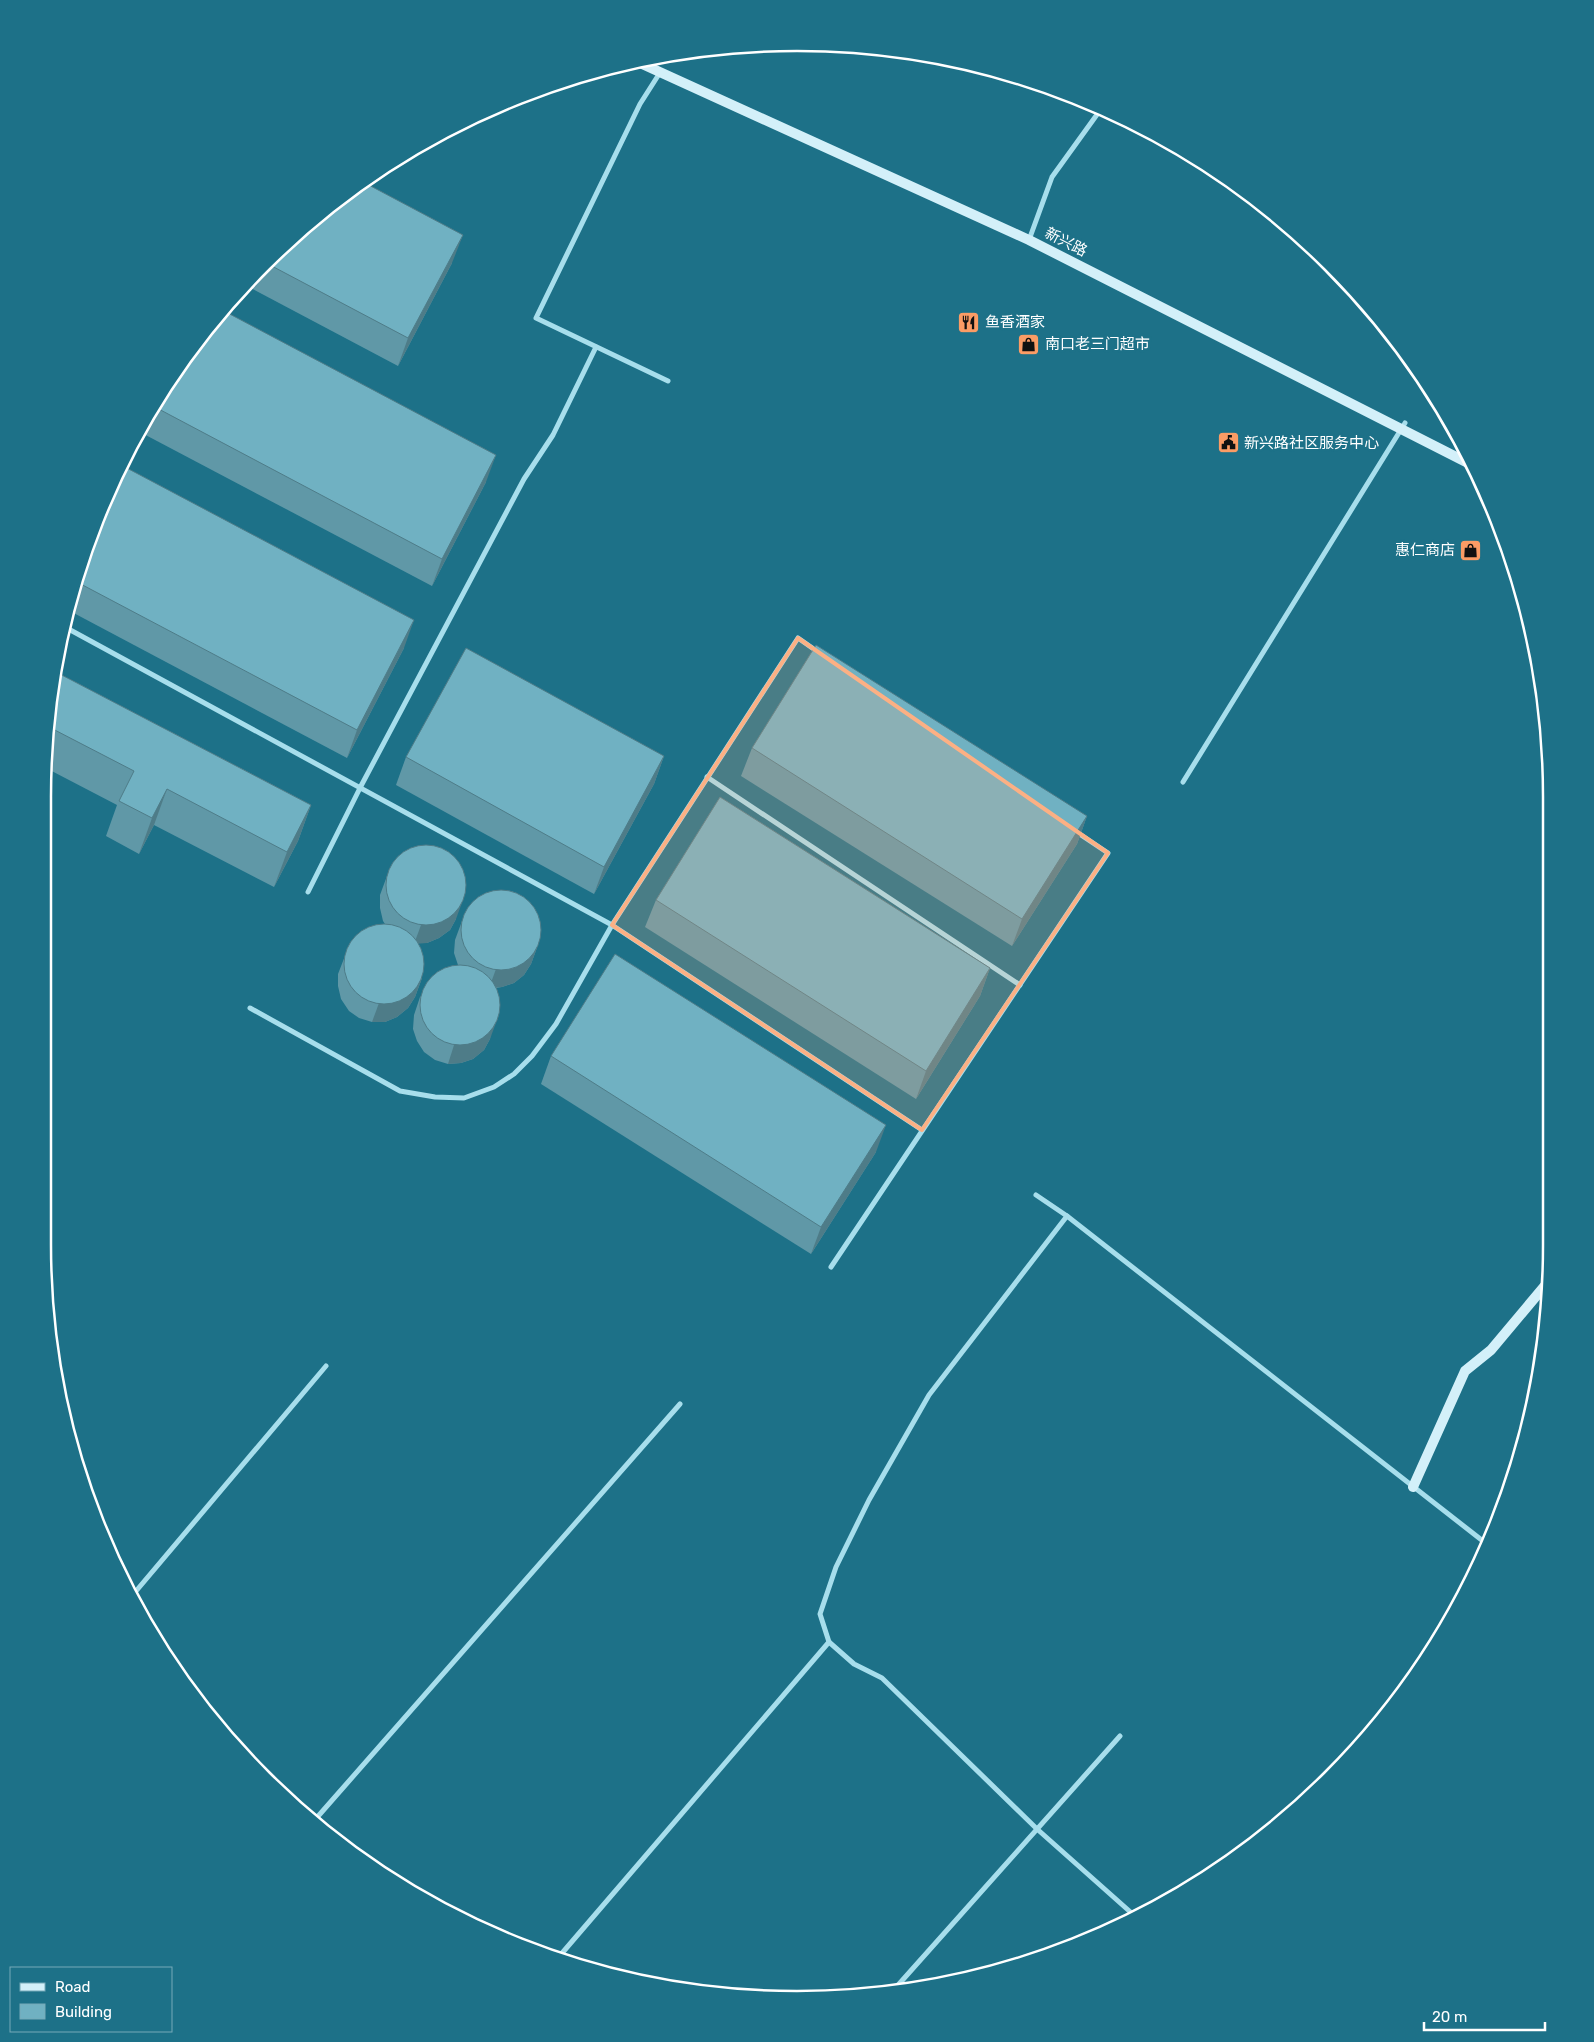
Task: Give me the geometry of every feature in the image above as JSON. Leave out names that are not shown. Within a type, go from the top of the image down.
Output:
[{"type":"street","name":"新兴路","points":[[649,67],[1029,240],[1462,460]]},
{"type":"street","points":[[661,71],[640,104],[536,318],[668,381]]},
{"type":"street","points":[[1029,240],[1052,177],[1098,115]]},
{"type":"street","points":[[308,892],[361,786],[524,479],[553,435],[596,347]]},
{"type":"street","points":[[1183,782],[1405,423]]},
{"type":"street","points":[[71,630],[361,786],[612,925],[922,1130]]},
{"type":"street","points":[[250,1008],[400,1091],[435,1097],[464,1098],[494,1087],[514,1074],[532,1056],[556,1024],[612,925],[798,638],[822,655]]},
{"type":"street","points":[[707,777],[1020,985]]},
{"type":"street","points":[[832,1266],[1108,853],[1067,825]]},
{"type":"street","points":[[1036,1196],[1067,1216],[1481,1541]]},
{"type":"street","points":[[1067,1216],[929,1395],[869,1500],[836,1567],[820,1614],[829,1642],[854,1664],[882,1678],[1037,1829],[1131,1912]]},
{"type":"street","points":[[1413,1487],[1465,1371],[1491,1350],[1541,1290]]},
{"type":"street","points":[[136,1591],[326,1366]]},
{"type":"street","points":[[318,1816],[680,1404]]},
{"type":"street","points":[[562,1953],[829,1642]]},
{"type":"street","points":[[900,1983],[1120,1736]]},
{"type":"highlighted area","points":[[798,638],[1108,853],[922,1130],[612,925]]},
{"type":"building","points":[[370,186],[463,235],[408,338],[273,267],[305,236]]},
{"type":"building","points":[[229,314],[496,455],[442,559],[160,410],[205,343]]},
{"type":"building","points":[[127,468],[414,620],[357,730],[83,585],[108,512]]},
{"type":"building","points":[[816,645],[1087,816],[1022,919],[752,748]]},
{"type":"building","points":[[466,648],[664,756],[604,867],[406,757]]},
{"type":"building","points":[[62,675],[311,805],[287,852],[167,789],[152,818],[119,801],[134,771],[55,730]]},
{"type":"building","points":[[720,797],[990,968],[926,1071],[656,900]]},
{"type":"building","points":[[426,845],[441,848],[454,857],[463,870],[466,885],[463,900],[454,913],[441,922],[426,925],[411,922],[398,913],[389,900],[386,885],[389,870],[398,857],[411,848]]},
{"type":"building","points":[[501,890],[516,893],[529,902],[538,915],[541,930],[538,945],[529,958],[516,967],[501,970],[486,967],[473,958],[464,945],[461,930],[464,915],[473,902],[486,893]]},
{"type":"building","points":[[384,924],[399,927],[412,936],[421,949],[424,964],[421,979],[412,992],[399,1001],[384,1004],[369,1001],[356,992],[347,979],[344,964],[347,949],[356,936],[369,927]]},
{"type":"building","points":[[615,954],[886,1125],[821,1227],[551,1056]]},
{"type":"building","points":[[460,965],[475,968],[488,977],[497,990],[500,1005],[497,1020],[488,1033],[475,1042],[460,1045],[445,1042],[432,1033],[423,1020],[420,1005],[423,990],[432,977],[445,968]]},
{"type":"place","name":"鱼香酒家","points":[[969,322]]},
{"type":"place","name":"南口老三门超市","points":[[1029,344]]},
{"type":"place","name":"新兴路社区服务中心","points":[[1228,443]]},
{"type":"place","name":"惠仁商店","points":[[1471,550]]}]
